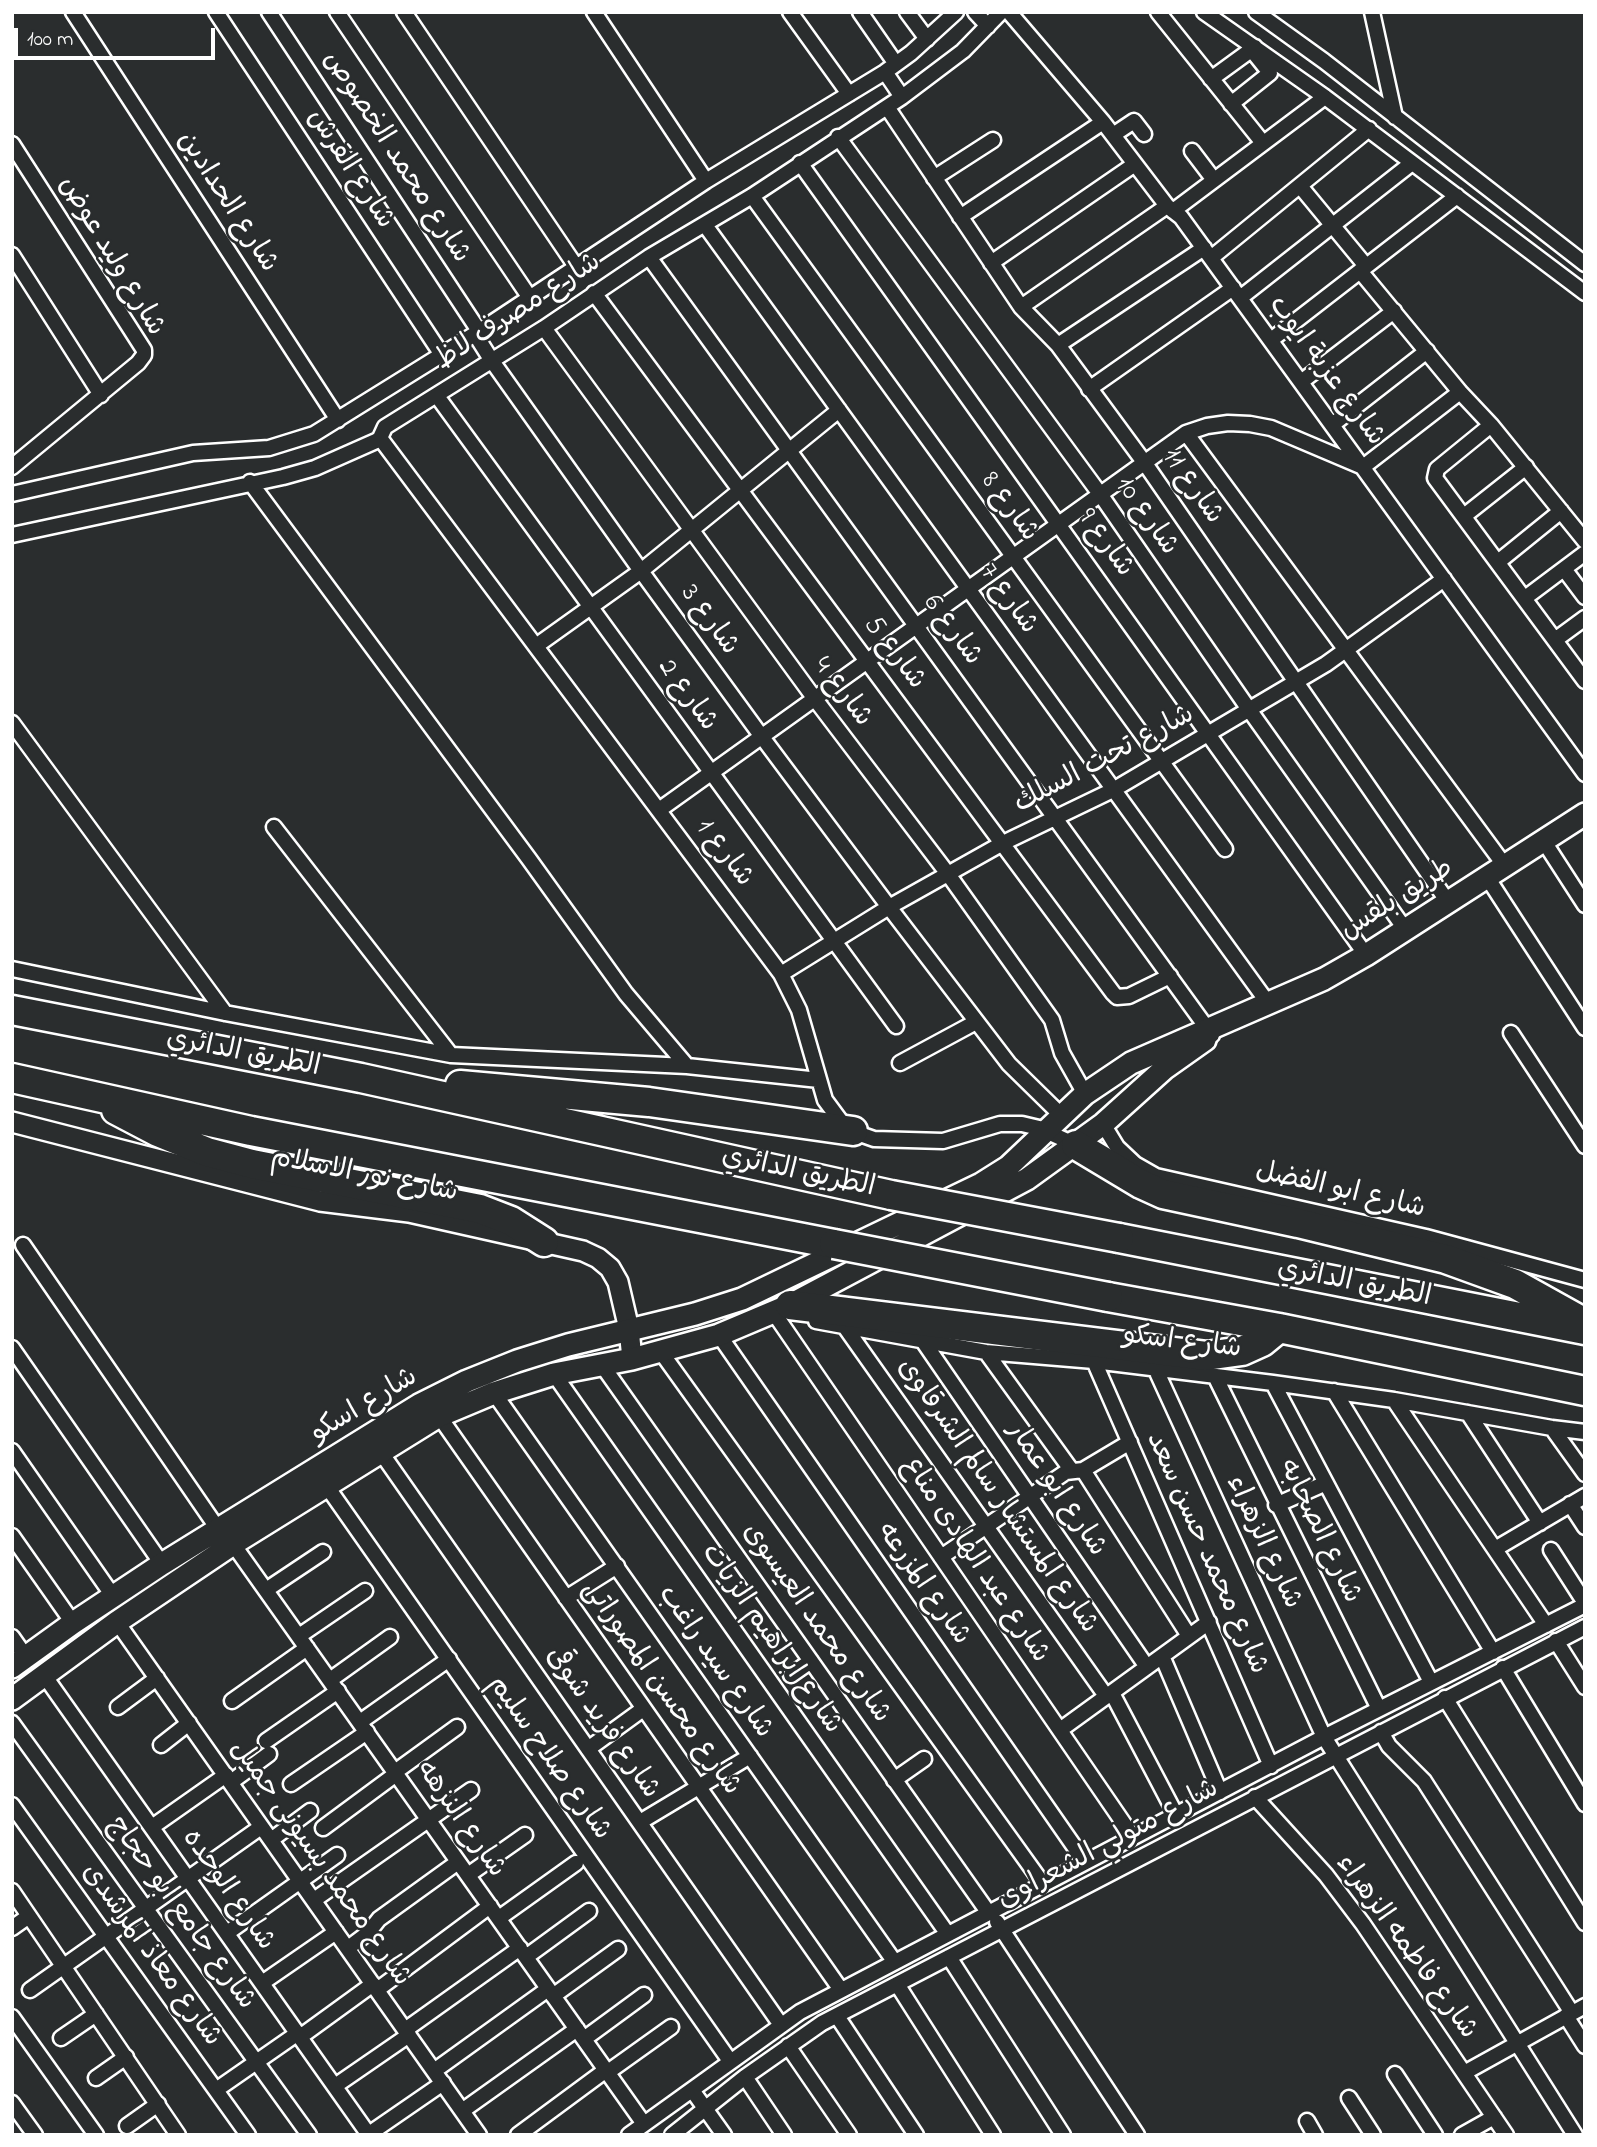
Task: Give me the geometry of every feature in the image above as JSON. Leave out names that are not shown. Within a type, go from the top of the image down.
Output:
[{"type":"highway","name":"الطريق الدائري","points":[[12,1010],[361,1078],[891,1195],[1585,1330]]},
{"type":"highway","name":"الطريق الدائري","points":[[12,1078],[251,1131],[1279,1328],[1585,1391]]},
{"type":"highway","points":[[361,1078],[649,1102],[853,1131]]},
{"type":"highway","points":[[90,1094],[158,1132],[207,1152],[252,1164],[480,1209],[511,1221],[544,1242]]},
{"type":"highway","points":[[1076,1144],[1141,1184],[1163,1194],[1298,1223],[1458,1263],[1515,1284],[1585,1323]]},
{"type":"highway","points":[[783,1299],[1206,1356],[1242,1351],[1262,1342],[1279,1328]]},
{"type":"main road","name":"طريق بلقس","points":[[1209,1032],[1324,979],[1366,955],[1585,814]]},
{"type":"main road","points":[[783,1299],[1008,1167],[1085,1094],[1131,1063],[1209,1032]]},
{"type":"main road","points":[[783,1299],[1027,1179],[1103,1124],[1209,1032]]},
{"type":"main road","name":"شارع اسكو","points":[[12,1699],[226,1537],[419,1405],[467,1381],[517,1361],[719,1307],[783,1299]]},
{"type":"main road","name":"شارع اسكو","points":[[19,1662],[162,1564],[226,1537],[326,1485],[439,1416],[494,1393],[554,1374],[632,1359],[719,1335],[783,1299]]},
{"type":"street","name":"شارع الحدادين","points":[[74,12],[338,421]]},
{"type":"street","name":"شارع القرش","points":[[216,12],[442,355]]},
{"type":"street","name":"شارع محمد الخصوص","points":[[269,12],[477,332],[492,361]]},
{"type":"street","points":[[337,12],[530,298]]},
{"type":"street","points":[[404,12],[577,268]]},
{"type":"street","points":[[594,12],[706,181]]},
{"type":"street","points":[[790,12],[849,94]]},
{"type":"street","points":[[860,12],[902,97]]},
{"type":"street","points":[[907,12],[927,39]]},
{"type":"street","name":"شارع مصرف لاظ","points":[[12,494],[193,453],[269,447],[314,433],[338,421],[577,268],[706,181],[890,68],[956,12]]},
{"type":"street","points":[[975,12],[988,26]]},
{"type":"street","name":"شارع مصرف لاظ","points":[[12,535],[315,468],[346,456],[380,438],[385,427],[544,328],[649,257],[752,196],[902,97],[963,51],[1001,12]]},
{"type":"street","name":"شارع عزبة ايوب","points":[[1009,12],[1103,122],[1170,208],[1181,217],[1585,775]]},
{"type":"street","points":[[1158,12],[1263,143]]},
{"type":"street","points":[[1204,12],[1325,97],[1585,293]]},
{"type":"street","points":[[1256,12],[1324,61],[1585,264]]},
{"type":"street","points":[[1372,12],[1395,117]]},
{"type":"street","points":[[1210,79],[1253,48]]},
{"type":"street","points":[[1231,104],[1270,73],[1253,48]]},
{"type":"street","points":[[1021,307],[1214,180],[1325,97]]},
{"type":"street","name":"شارع 11","points":[[887,107],[1021,307],[1058,345],[1144,462],[1448,902]]},
{"type":"street","points":[[1113,135],[1134,121],[1144,134]]},
{"type":"street","points":[[960,217],[1103,122]]},
{"type":"street","points":[[1058,345],[1207,253],[1300,186],[1368,129]]},
{"type":"street","name":"شارع 10","points":[[838,137],[1100,494],[1405,929]]},
{"type":"street","points":[[934,178],[993,140]]},
{"type":"street","name":"شارع وليد عوض","points":[[12,144],[144,350],[138,363],[102,395],[12,467]]},
{"type":"street","points":[[1192,151],[1214,180]]},
{"type":"street","name":"شارع 9","points":[[800,163],[1366,955]]},
{"type":"street","points":[[1089,389],[1236,293],[1332,225],[1412,163]]},
{"type":"street","points":[[991,263],[1135,164]]},
{"type":"street","points":[[1300,186],[1332,225],[1394,311],[1585,541]]},
{"type":"street","name":"شارع 8","points":[[752,196],[1225,849]]},
{"type":"street","points":[[1271,340],[1457,196]]},
{"type":"street","name":"شارع 7","points":[[705,225],[1268,1003]]},
{"type":"street","points":[[12,255],[102,395]]},
{"type":"street","name":"شارع 6","points":[[649,257],[1209,1032]]},
{"type":"street","name":"شارع 5","points":[[594,293],[1117,997],[1129,996],[1170,975]]},
{"type":"street","points":[[1301,382],[1394,311]]},
{"type":"street","name":"شارع 4","points":[[544,328],[815,699],[948,874],[1052,1020],[1062,1053],[1085,1094]]},
{"type":"street","points":[[1332,425],[1427,351]]},
{"type":"street","name":"شارع 3","points":[[492,361],[762,737],[889,907],[1009,1064],[1063,1116]]},
{"type":"street","points":[[659,810],[1014,558],[1186,432],[1228,423],[1271,428],[1363,467],[1460,392]]},
{"type":"street","name":"شارع 2","points":[[437,396],[895,1026]]},
{"type":"street","points":[[536,646],[642,571],[839,410]]},
{"type":"street","points":[[1491,425],[1434,473],[1435,478],[1585,681]]},
{"type":"street","points":[[1186,432],[1505,866]]},
{"type":"street","name":"شارع 1","points":[[380,438],[781,974],[799,1010],[829,1108],[853,1131]]},
{"type":"street","points":[[1464,516],[1526,467]]},
{"type":"street","points":[[250,482],[626,994],[687,1066]]},
{"type":"street","points":[[1498,562],[1561,511]]},
{"type":"street","points":[[1525,598],[1585,553]]},
{"type":"street","points":[[1564,569],[1585,597]]},
{"type":"street","name":"شارع تحت السلك","points":[[781,974],[889,907],[1003,843],[1113,790],[1346,652],[1444,579]]},
{"type":"street","points":[[1555,640],[1585,618]]},
{"type":"street","points":[[12,723],[225,1013]]},
{"type":"street","points":[[274,827],[451,1055]]},
{"type":"street","points":[[1543,841],[1585,905]]},
{"type":"street","points":[[1487,877],[1585,1028]]},
{"type":"street","points":[[12,969],[225,1013],[451,1055],[687,1066],[819,1080]]},
{"type":"street","points":[[900,1063],[976,1022]]},
{"type":"street","points":[[1511,1033],[1585,1146]]},
{"type":"street","name":"شارع نور الاسلام","points":[[12,1122],[320,1201],[409,1212],[583,1251],[610,1268],[618,1282],[629,1329],[632,1359]]},
{"type":"street","name":"شارع ابو الفضل","points":[[1103,1124],[1117,1147],[1135,1164],[1156,1175],[1426,1237],[1585,1280]]},
{"type":"street","points":[[853,1131],[874,1139],[943,1141],[990,1127],[1030,1125],[1076,1144]]},
{"type":"street","name":"شارع النزهه","points":[[23,1245],[226,1537],[644,2123]]},
{"type":"street","name":"شارع اسكو","points":[[783,1299],[845,1327],[986,1352],[1094,1361],[1273,1382],[1394,1400],[1552,1429],[1585,1432]]},
{"type":"street","name":"شارع عبد الهادى مناع","points":[[783,1299],[941,1557],[1133,1837]]},
{"type":"street","name":"شارع المستشار سالم الشرقاوى","points":[[845,1327],[986,1527],[1109,1694],[1176,1815]]},
{"type":"street","name":"شارع المزرعه","points":[[719,1335],[1085,1862]]},
{"type":"street","name":"شارع ابو عمار","points":[[923,1341],[1147,1667]]},
{"type":"street","points":[[12,1348],[162,1564]]},
{"type":"street","name":"شارع متولي الشعراوى","points":[[661,1352],[1042,1884]]},
{"type":"street","points":[[986,1352],[1078,1470],[1189,1636]]},
{"type":"street","name":"شارع محمد حسن سعد","points":[[1094,1361],[1271,1766]]},
{"type":"street","name":"شارع محمد العيسوى","points":[[602,1365],[1002,1929],[1137,2135]]},
{"type":"street","name":"شارع الزهراء","points":[[1156,1370],[1324,1737],[1575,2135]]},
{"type":"street","name":"شارع ابراهيم الزيات","points":[[554,1374],[947,1933]]},
{"type":"street","name":"شارع الصحابه","points":[[1214,1376],[1378,1710]]},
{"type":"street","points":[[1273,1382],[1431,1682]]},
{"type":"street","points":[[1334,1391],[1493,1652]]},
{"type":"street","name":"شارع سيد راغب","points":[[494,1393],[894,1962]]},
{"type":"street","points":[[1394,1400],[1546,1625]]},
{"type":"street","points":[[1468,1413],[1540,1523]]},
{"type":"street","name":"شارع محسن المصوراتى","points":[[439,1416],[841,1990]]},
{"type":"street","points":[[1552,1429],[1585,1474]]},
{"type":"street","points":[[941,1557],[1066,1472],[1078,1470],[1130,1442]]},
{"type":"street","points":[[12,1451],[113,1596]]},
{"type":"street","name":"شارع فريد شوقى","points":[[380,1451],[781,2025]]},
{"type":"street","points":[[1276,1505],[1326,1483]]},
{"type":"street","name":"شارع صلاح سليم","points":[[326,1485],[730,2061]]},
{"type":"street","points":[[1496,1549],[1585,1496]]},
{"type":"street","points":[[1570,1504],[1585,1527]]},
{"type":"street","points":[[12,1536],[73,1623]]},
{"type":"street","points":[[1551,1550],[1585,1604]]},
{"type":"street","points":[[266,1590],[323,1552]]},
{"type":"street","points":[[566,1598],[617,1566]]},
{"type":"street","points":[[232,1701],[365,1591]]},
{"type":"street","name":"شارع متولي الشعراوى","points":[[629,2135],[800,2012],[1324,1737],[1585,1604]]},
{"type":"street","name":"شارع محمد بسيونى جميل","points":[[117,1622],[462,2110],[473,2133]]},
{"type":"street","points":[[1060,1730],[1209,1622]]},
{"type":"street","name":"شارع متولي الشعراوى","points":[[672,2135],[745,2077],[837,2016],[1585,1627]]},
{"type":"street","points":[[12,1637],[19,1662]]},
{"type":"street","points":[[152,1827],[228,1778],[268,1748],[390,1637]]},
{"type":"street","points":[[1556,1641],[1585,1687]]},
{"type":"street","points":[[1162,1656],[1220,1792]]},
{"type":"street","points":[[290,1784],[449,1660]]},
{"type":"street","points":[[791,1675],[811,1661]]},
{"type":"street","points":[[1503,1668],[1585,1804]]},
{"type":"street","name":"شارع الوحده","points":[[44,1675],[369,2135]]},
{"type":"street","points":[[118,1707],[157,1678]]},
{"type":"street","points":[[1445,1698],[1585,1923]]},
{"type":"street","points":[[588,1749],[643,1709]]},
{"type":"street","name":"شارع جامع ابو حجاج","points":[[12,1723],[309,2135]]},
{"type":"street","points":[[161,1745],[189,1723]]},
{"type":"street","points":[[323,1828],[457,1727]]},
{"type":"street","points":[[1381,1732],[1389,1746],[1424,1781],[1574,2012],[1585,2046]]},
{"type":"street","points":[[639,1822],[750,1756]]},
{"type":"street","points":[[894,1780],[924,1759]]},
{"type":"street","points":[[314,1900],[471,1790]]},
{"type":"street","name":"شارع فاطمه الزهراء","points":[[1255,1797],[1286,1829],[1348,1905],[1506,2135]]},
{"type":"street","name":"شارع معاذ المرشدى","points":[[12,1805],[248,2135]]},
{"type":"street","points":[[271,1840],[310,1811]]},
{"type":"street","points":[[30,1990],[261,1827]]},
{"type":"street","points":[[468,1875],[525,1835]]},
{"type":"street","points":[[227,1933],[337,1855]]},
{"type":"street","points":[[348,1948],[368,1933],[379,1919],[458,1862]]},
{"type":"street","points":[[499,1918],[576,1863]]},
{"type":"street","points":[[12,1891],[178,2135]]},
{"type":"street","points":[[216,2090],[375,1987],[490,1906]]},
{"type":"street","points":[[335,2086],[407,2032],[523,1952],[589,1911]]},
{"type":"street","points":[[12,1928],[29,1916]]},
{"type":"street","points":[[262,1983],[336,1932]]},
{"type":"street","points":[[369,2135],[438,2077],[551,1992],[618,1948]]},
{"type":"street","points":[[949,1957],[1063,2135]]},
{"type":"street","points":[[897,1984],[993,2135]]},
{"type":"street","points":[[462,2110],[644,1995]]},
{"type":"street","points":[[1464,2073],[1574,2012]]},
{"type":"street","points":[[61,2038],[96,2014]]},
{"type":"street","points":[[837,2016],[916,2135]]},
{"type":"street","points":[[12,2017],[96,2135]]},
{"type":"street","points":[[518,2135],[671,2027]]},
{"type":"street","points":[[788,2046],[845,2133]]},
{"type":"street","points":[[96,2078],[126,2057]]},
{"type":"street","points":[[1395,2074],[1435,2135]]},
{"type":"street","points":[[745,2077],[784,2135]]},
{"type":"street","points":[[692,2090],[724,2135]]},
{"type":"street","points":[[1349,2098],[1373,2135]]},
{"type":"street","points":[[12,2103],[35,2135]]},
{"type":"street","points":[[127,2126],[158,2104]]},
{"type":"street","points":[[1462,2135],[1494,2117]]},
{"type":"street","points":[[1307,2121],[1315,2135]]}]
